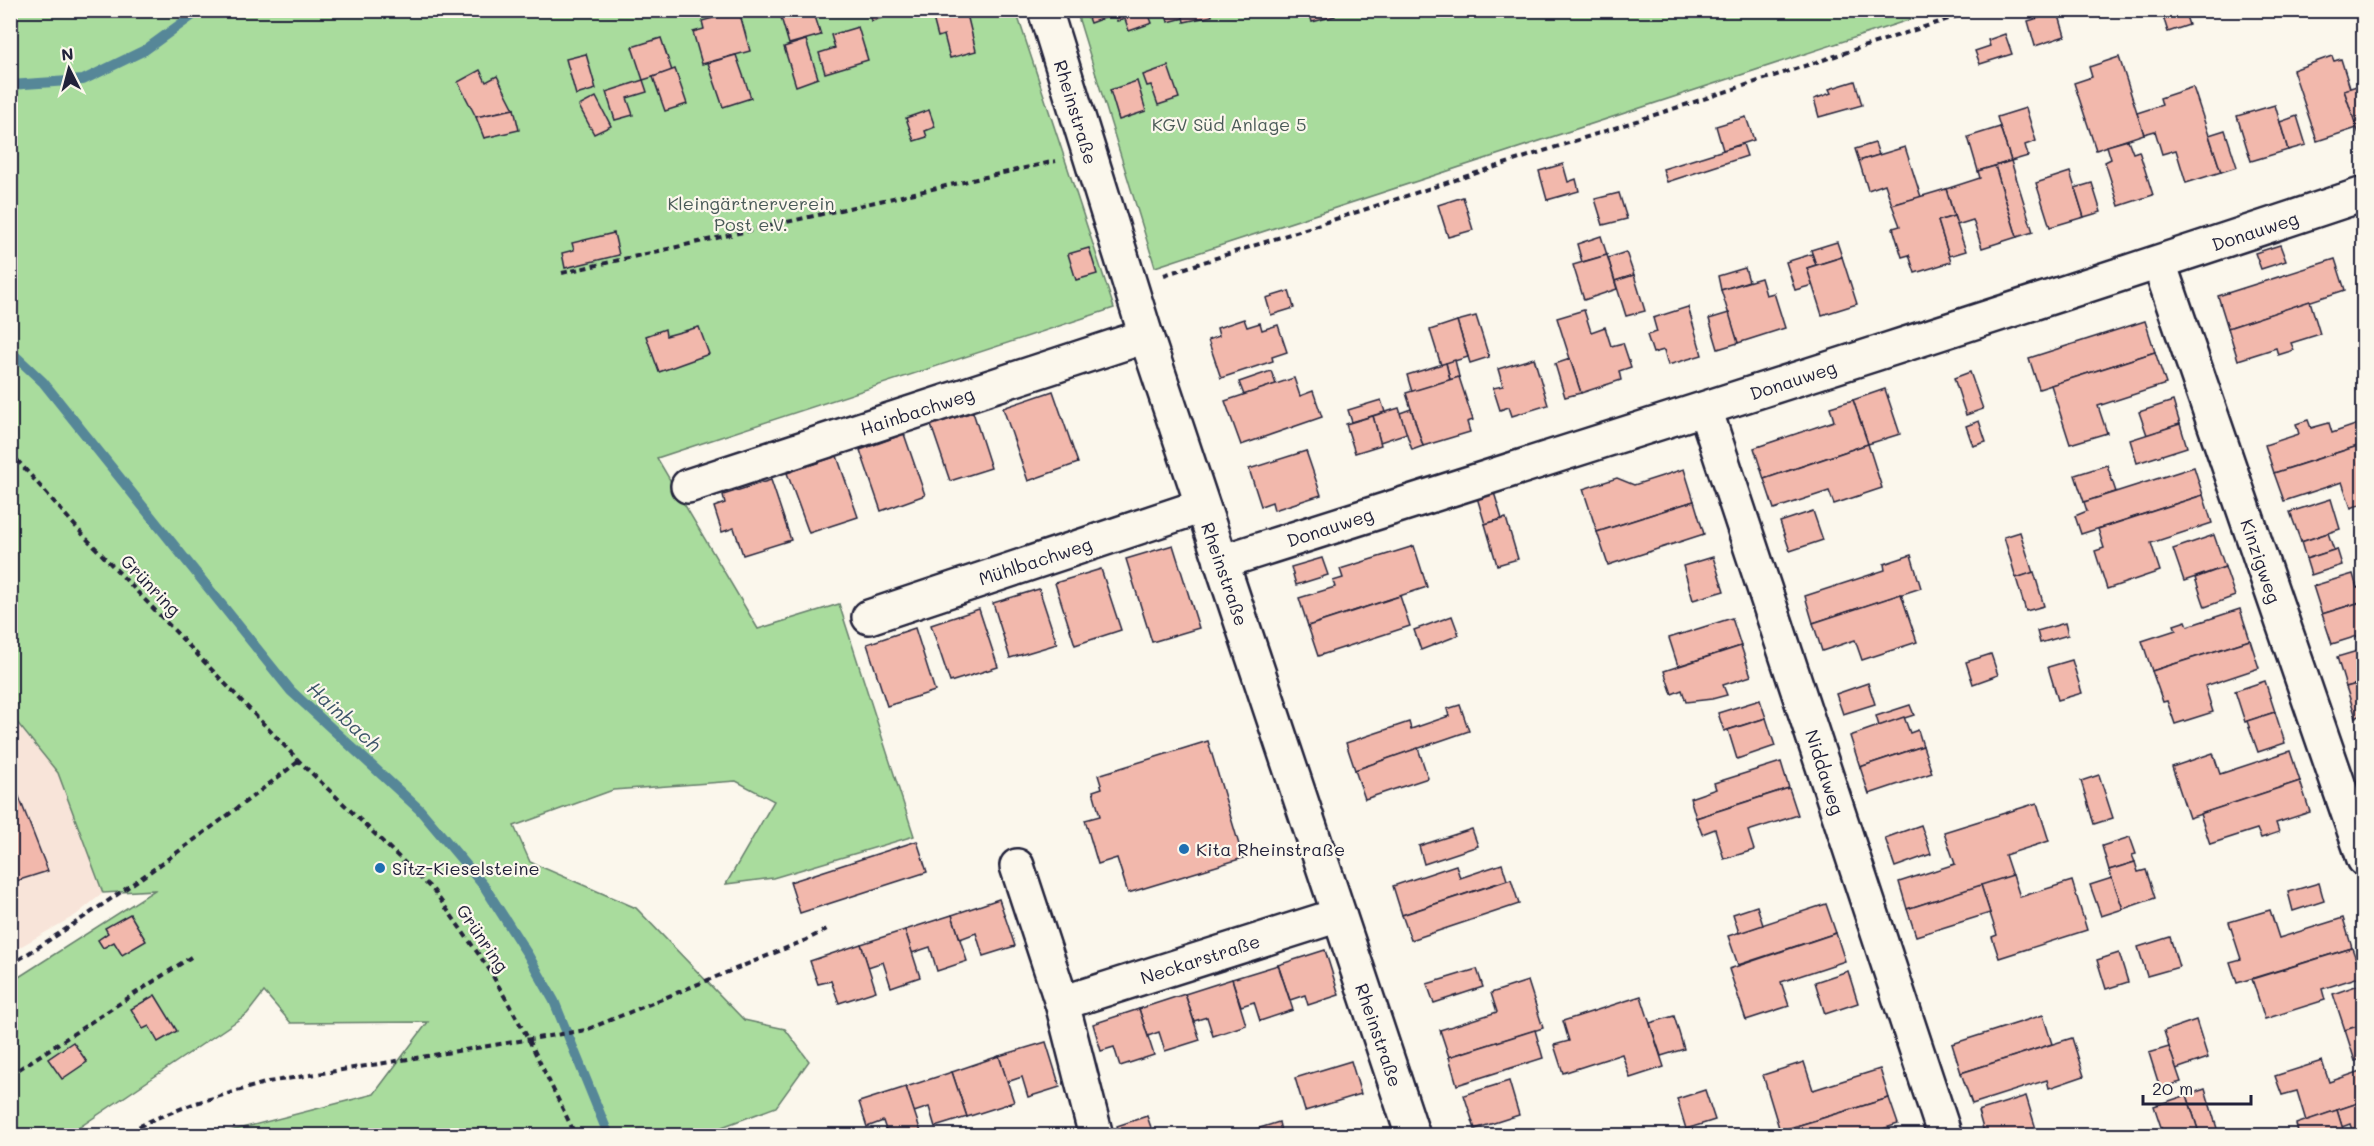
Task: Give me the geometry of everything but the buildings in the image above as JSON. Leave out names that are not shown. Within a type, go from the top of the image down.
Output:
[{"type":"street","name":"Rheinstraße","points":[[1045,10],[1146,336],[1413,1136]]},
{"type":"street","name":"Donauweg","points":[[1221,562],[2159,263],[2364,194]]},
{"type":"street","name":"Kinzigweg","points":[[2159,263],[2364,859]]},
{"type":"street","name":"Hainbachweg","points":[[688,486],[1146,336]]},
{"type":"street","name":"Niddaweg","points":[[1705,409],[1945,1136]]},
{"type":"street","name":"Mühlbachweg","points":[[869,617],[1202,506]]},
{"type":"street","points":[[1017,866],[1062,1002],[1096,1136]]},
{"type":"street","name":"Neckarstraße","points":[[1062,1002],[1339,915]]},
{"type":"path","points":[[1131,286],[1976,10]]},
{"type":"path","points":[[562,273],[1090,154]]},
{"type":"path","name":"Grünring","points":[[10,452],[85,537],[299,761],[434,891],[489,969],[529,1040],[576,1136]]},
{"type":"path","points":[[10,965],[81,921],[197,840],[299,761]]},
{"type":"path","points":[[120,1136],[154,1119],[196,1103],[268,1082],[586,1030],[806,940],[829,928]]},
{"type":"path","points":[[10,1075],[191,957]]},
{"type":"shaded area","points":[[10,715],[58,773],[103,893],[76,915],[11,952]]},
{"type":"green space","name":"KGV Süd Anlage 5","points":[[1076,10],[1936,11],[1155,267]]},
{"type":"green space","name":"Kleingärtnerverein Post e.V.","points":[[10,11],[1016,11],[1114,308],[657,458],[758,629],[839,604],[914,836],[773,878],[726,884],[774,801],[736,781],[613,790],[514,826],[530,862],[636,908],[744,1020],[785,1029],[809,1061],[776,1107],[722,1127],[711,1135],[215,1135],[374,1094],[428,1022],[291,1023],[264,992],[247,1014],[68,1135],[11,1135],[11,982],[155,890],[103,893],[58,773],[11,715]]},
{"type":"waterway","points":[[10,85],[83,80],[145,50],[200,10]]},
{"type":"waterway","name":"Hainbach","points":[[10,351],[43,382],[291,691],[420,810],[484,886],[554,1001],[609,1136]]},
{"type":"place","name":"Kita Rheinstraße","points":[[1184,849]]},
{"type":"place","name":"Sitz-Kieselsteine","points":[[380,868]]}]
